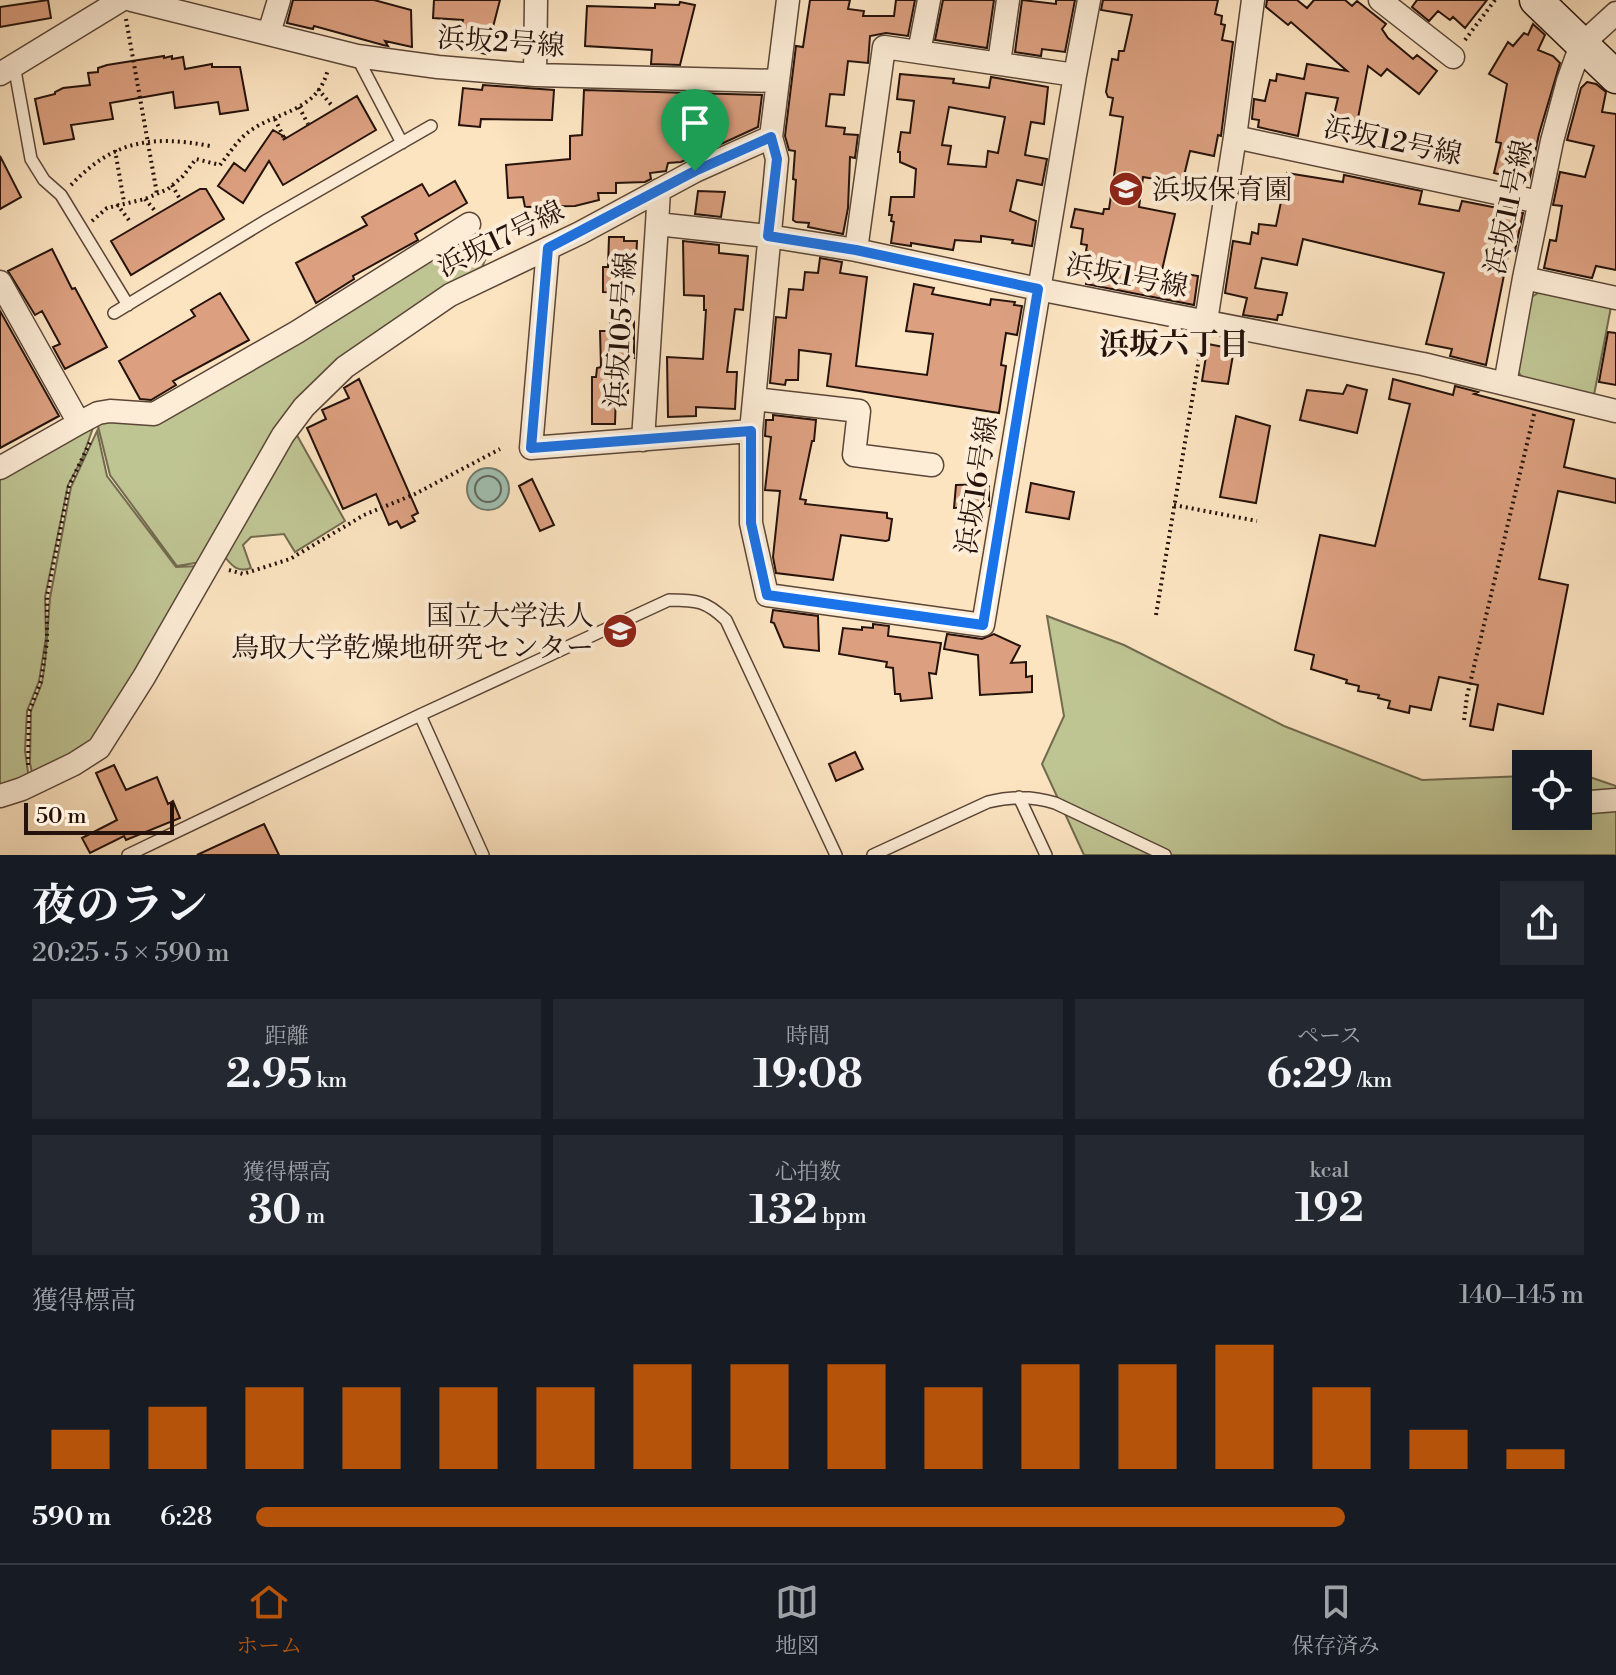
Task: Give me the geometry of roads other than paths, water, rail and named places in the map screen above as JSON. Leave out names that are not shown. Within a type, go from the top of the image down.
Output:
[{"type":"main road","points":[[1536,0],[1616,77]]},
{"type":"street","points":[[269,33],[279,0]]},
{"type":"street","points":[[535,75],[536,0]]},
{"type":"street","points":[[771,137],[788,0]]},
{"type":"street","points":[[919,52],[929,0]]},
{"type":"street","points":[[999,63],[1008,0]]},
{"type":"street","name":"浜坂16号線","points":[[771,137],[777,159],[751,431],[751,523],[767,595],[983,625],[1089,0]]},
{"type":"street","points":[[1206,321],[1253,0]]},
{"type":"street","points":[[1380,0],[1453,57]]},
{"type":"street","points":[[7,69],[126,6]]},
{"type":"street","name":"浜坂2号線","points":[[126,6],[178,6],[357,56],[535,75],[778,81]]},
{"type":"street","points":[[1581,45],[1616,13]]},
{"type":"street","name":"浜坂11号線","points":[[1505,384],[1539,202],[1568,81],[1581,45]]},
{"type":"street","points":[[856,250],[884,47],[1075,75]]},
{"type":"street","name":"浜坂17号線","points":[[0,796],[32,785],[99,748],[144,677],[283,435],[304,407],[345,367],[450,295],[695,171],[771,137]]},
{"type":"street","name":"浜坂12号線","points":[[1235,137],[1539,202]]},
{"type":"street","points":[[657,224],[659,190]]},
{"type":"street","points":[[0,468],[85,420],[110,411],[154,414],[297,332],[469,224]]},
{"type":"street","name":"浜坂1号線","points":[[657,224],[768,236],[856,250],[1505,384],[1616,411]]},
{"type":"street","name":"浜坂105号線","points":[[643,440],[657,224]]},
{"type":"street","points":[[548,248],[531,448],[751,431]]},
{"type":"street","points":[[1524,278],[1616,298]]},
{"type":"street","points":[[0,282],[85,420]]},
{"type":"street","points":[[754,399],[859,411],[854,455],[932,465]]},
{"type":"street","points":[[1592,802],[1616,800]]},
{"type":"lane","points":[[357,56],[402,143]]},
{"type":"lane","points":[[7,69],[31,159],[44,180],[61,195],[128,305]]},
{"type":"lane","points":[[114,313],[431,126]]},
{"type":"lane","points":[[133,854],[420,715],[669,600],[691,600],[710,605],[726,620],[836,855]]},
{"type":"lane","points":[[420,715],[483,855]]},
{"type":"lane","points":[[873,855],[988,802],[1019,797],[1041,798],[1055,803],[1165,855]]},
{"type":"lane","points":[[1019,797],[1046,855]]},
{"type":"water","points":[[488,468],[503,474],[509,489],[503,504],[488,510],[473,504],[467,489],[473,474]]},
{"type":"place","name":"浜坂保育園","points":[[1126,189]]},
{"type":"place","name":"国立大学法人 鳥取大学乾燥地研究センター","points":[[620,631]]},
{"type":"district","name":"浜坂六丁目","points":[[1174,344]]}]
